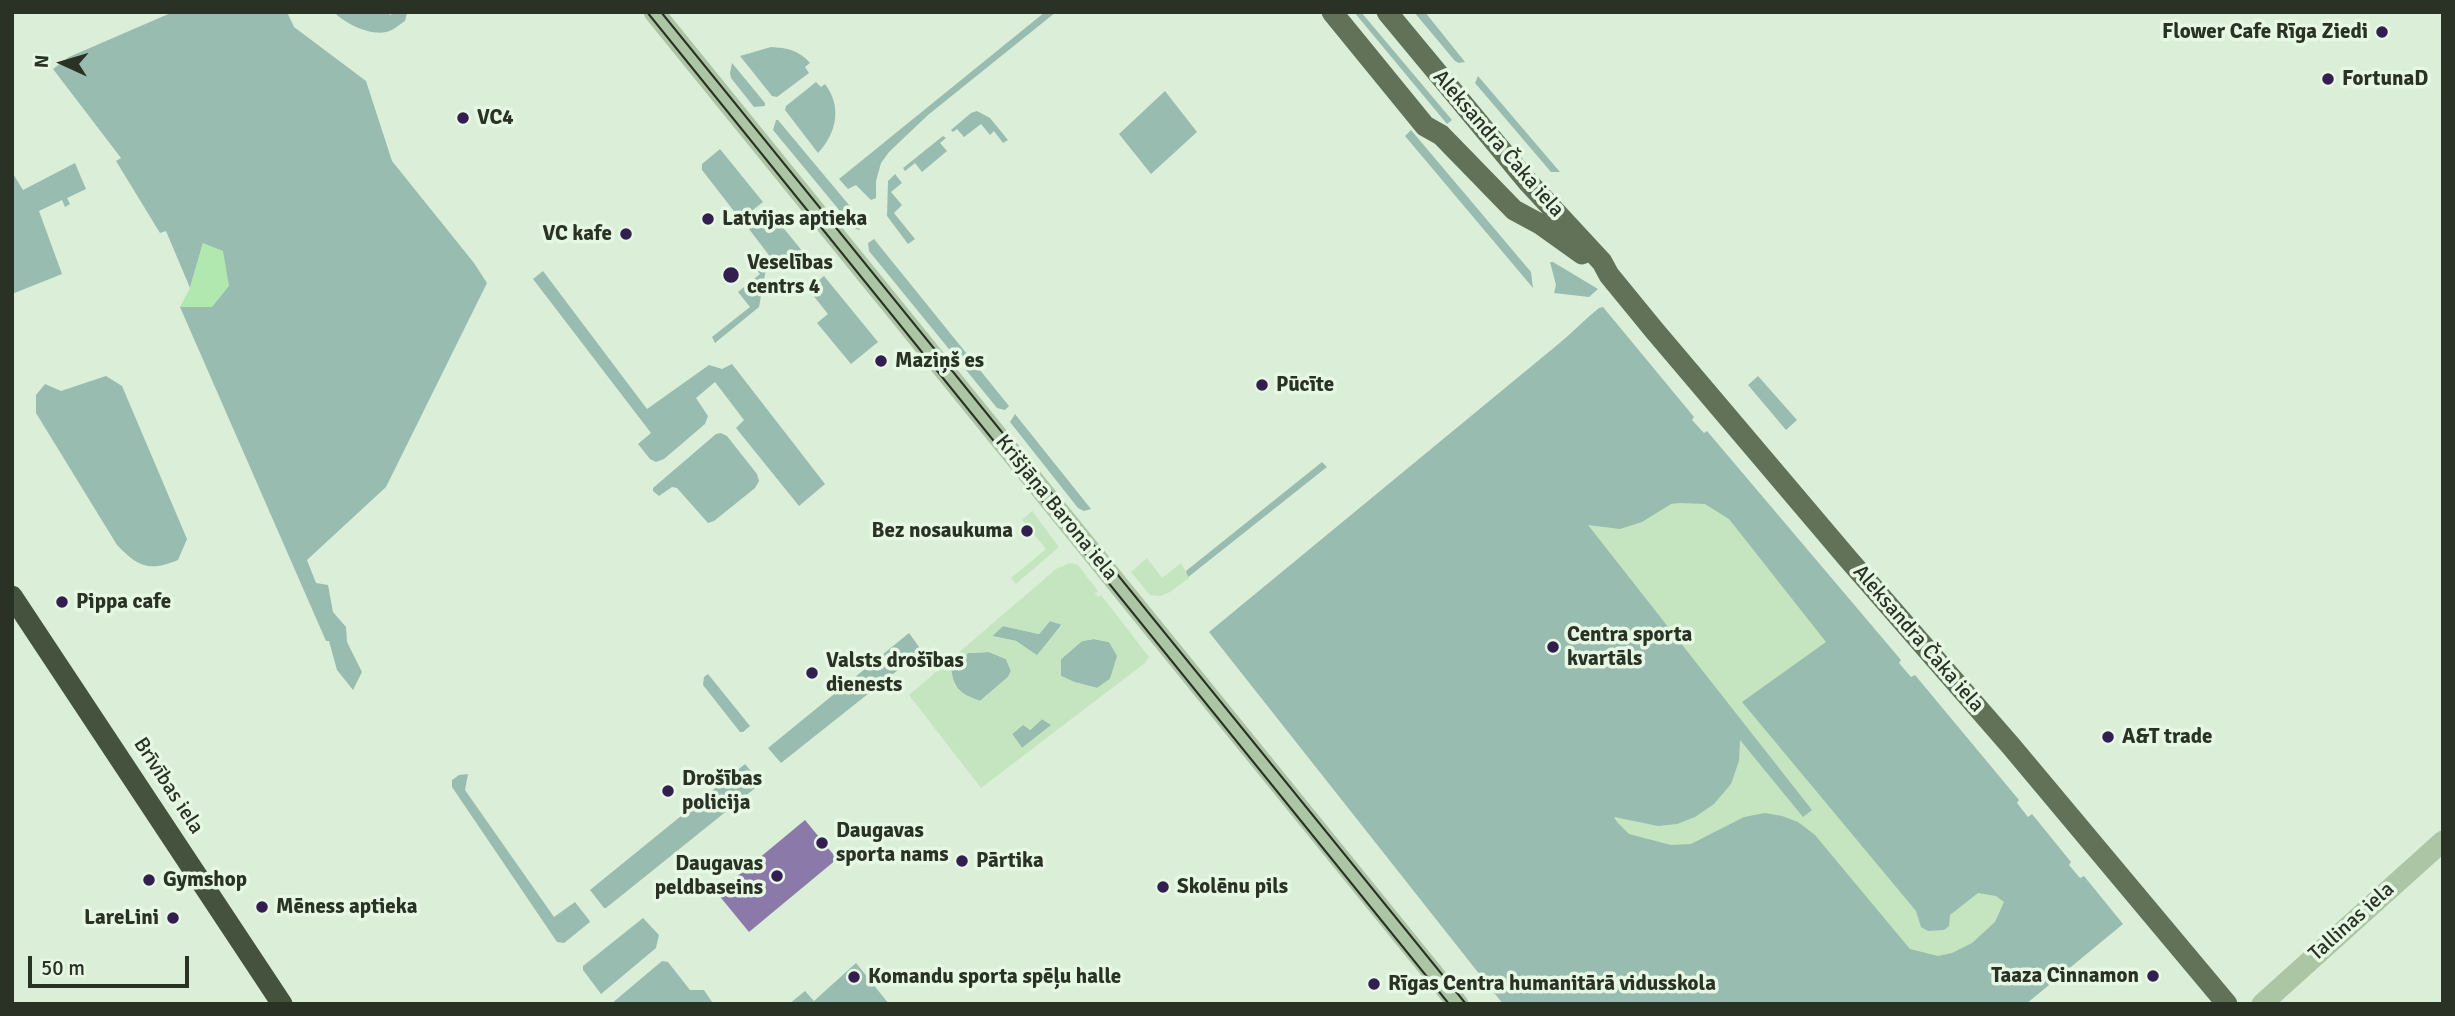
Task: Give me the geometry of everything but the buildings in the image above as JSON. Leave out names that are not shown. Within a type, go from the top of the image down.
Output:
[{"type":"highway","name":"Brīvības iela","points":[[12,596],[282,1004]]},
{"type":"main road","name":"Aleksandra Čaka iela","points":[[1332,12],[1425,126],[1441,135],[1514,210],[1540,224],[1609,275]]},
{"type":"main road","name":"Aleksandra Čaka iela","points":[[1387,12],[1527,181],[1602,262],[1609,275],[2227,1004]]},
{"type":"street","name":"Krišjāņa Barona iela","points":[[654,12],[1458,1004]]},
{"type":"street","name":"Tallinas iela","points":[[2262,1004],[2443,841]]},
{"type":"shaded area","points":[[173,12],[287,12],[294,27],[366,81],[392,161],[487,283],[386,487],[307,560],[316,583],[328,585],[333,612],[346,627],[347,642],[362,672],[353,690],[337,670],[329,641],[326,641],[180,307],[212,307],[203,243],[190,288],[166,231],[160,233],[116,161],[121,158],[53,69],[69,57]]},
{"type":"shaded area","points":[[334,12],[388,12],[390,15],[395,12],[407,13],[405,21],[380,33],[358,28]]},
{"type":"shaded area","points":[[1045,12],[1056,12],[928,115],[889,152],[881,163],[876,181],[876,198],[871,200],[856,185],[848,189],[839,179]]},
{"type":"shaded area","points":[[1354,12],[1361,12],[1452,120],[1447,124]]},
{"type":"shaded area","points":[[1414,12],[1425,12],[1465,62],[1455,61]]},
{"type":"shaded area","points":[[771,47],[792,50],[810,63],[805,67],[809,73],[777,97],[772,96],[740,56]]},
{"type":"shaded area","points":[[732,63],[765,106],[754,107],[731,78]]},
{"type":"shaded area","points":[[1478,76],[1560,172],[1551,172],[1475,83]]},
{"type":"shaded area","points":[[816,82],[821,87],[825,84],[834,101],[835,110],[830,137],[818,153],[785,110],[786,106]]},
{"type":"shaded area","points":[[1165,91],[1197,132],[1151,174],[1119,134]]},
{"type":"shaded area","points":[[977,111],[990,118],[1008,140],[1003,143],[994,131],[990,135],[981,124],[964,137],[957,129],[953,132],[951,130]]},
{"type":"shaded area","points":[[776,120],[864,223],[859,230],[854,228],[773,130]]},
{"type":"shaded area","points":[[1411,130],[1531,272],[1533,288],[1405,136]]},
{"type":"shaded area","points":[[943,136],[946,138],[940,143],[947,151],[922,172],[915,163],[905,171],[903,168]]},
{"type":"shaded area","points":[[720,149],[763,202],[744,217],[737,215],[702,170],[702,164]]},
{"type":"shaded area","points":[[75,163],[86,189],[67,198],[70,204],[65,207],[62,200],[39,211],[62,274],[12,294],[12,172],[23,190]]},
{"type":"shaded area","points":[[895,174],[902,183],[891,192],[902,205],[894,213],[915,239],[908,244],[887,216],[888,181]]},
{"type":"shaded area","points":[[768,209],[803,252],[785,268],[778,267],[749,229],[751,223]]},
{"type":"shaded area","points":[[874,239],[1009,406],[1005,410],[997,408],[869,251],[868,243]]},
{"type":"shaded area","points":[[1550,262],[1598,289],[1589,297],[1554,293],[1556,285]]},
{"type":"shaded area","points":[[760,263],[766,269],[759,307],[715,343],[712,337],[750,307],[738,292],[760,274],[754,267]]},
{"type":"shaded area","points":[[543,271],[647,409],[709,365],[722,369],[732,364],[825,484],[799,506],[736,428],[744,420],[715,382],[696,398],[708,416],[705,424],[664,459],[656,462],[650,459],[638,444],[651,433],[533,279]]},
{"type":"shaded area","points":[[824,276],[878,342],[851,364],[817,323],[828,314],[808,289]]},
{"type":"shaded area","name":"Centra sporta kvartāls","points":[[1603,307],[1694,417],[1692,420],[1704,433],[1707,431],[1901,660],[1899,663],[1911,677],[1915,675],[2019,800],[2017,803],[2028,817],[2032,814],[2071,862],[2069,865],[2080,878],[2084,876],[2123,924],[2026,1004],[1503,1004],[1209,632]]},
{"type":"shaded area","points":[[106,376],[122,386],[187,539],[178,560],[168,564],[151,566],[138,563],[117,545],[36,413],[36,395],[45,384],[61,391]]},
{"type":"shaded area","points":[[1758,376],[1797,420],[1786,430],[1748,385]]},
{"type":"shaded area","points":[[1015,414],[1091,509],[1084,511],[1078,508],[1010,422]]},
{"type":"shaded area","points":[[716,434],[727,436],[757,474],[759,481],[755,488],[708,523],[677,488],[672,487],[659,496],[653,488]]},
{"type":"shaded area","points":[[1322,462],[1327,467],[1187,578],[1186,571]]},
{"type":"shaded area","points":[[1671,504],[1705,504],[1729,519],[1826,642],[1742,702],[1916,911],[1921,927],[1928,931],[1944,930],[1949,926],[1950,915],[1978,893],[1996,896],[2004,902],[1995,922],[1972,943],[1952,953],[1938,956],[1910,949],[1815,835],[1798,822],[1782,816],[1765,813],[1744,817],[1691,844],[1671,845],[1629,834],[1617,822],[1614,817],[1658,826],[1677,824],[1695,817],[1714,804],[1731,784],[1739,761],[1740,740],[1803,817],[1812,810],[1588,525],[1620,529],[1642,522]]},
{"type":"shaded area","points":[[1032,511],[1059,547],[1016,584],[1011,578],[1046,549],[1022,520]]},
{"type":"shaded area","points":[[1147,558],[1162,578],[1181,563],[1189,578],[1170,592],[1160,596],[1150,595],[1131,572]]},
{"type":"shaded area","points":[[1070,563],[1078,565],[1098,591],[1095,593],[1098,597],[1101,595],[1149,657],[1145,663],[981,788],[909,695],[1056,569]],"holes":[[[1050,621],[1062,625],[1037,655],[1016,641],[992,636],[1003,626],[1039,634]],[[1094,639],[1109,642],[1117,656],[1110,679],[1097,688],[1061,676],[1061,659],[1082,641]],[[989,652],[1006,659],[1011,671],[1008,677],[980,701],[965,695],[954,685],[951,669],[968,653]],[[1042,719],[1051,725],[1022,748],[1012,734],[1023,725],[1030,730]]]},
{"type":"shaded area","points":[[1050,621],[1062,624],[1037,656],[1016,641],[992,636],[1003,626],[1039,634]]},
{"type":"shaded area","points":[[909,633],[922,651],[781,763],[768,748]]},
{"type":"shaded area","points":[[1094,639],[1109,642],[1118,656],[1110,679],[1097,688],[1061,676],[1060,660],[1082,641]]},
{"type":"shaded area","points":[[989,652],[1006,659],[1011,671],[1008,677],[980,701],[960,690],[954,682],[951,669],[968,653]]},
{"type":"shaded area","points":[[708,674],[750,726],[743,732],[740,732],[703,685],[704,677]]},
{"type":"shaded area","points":[[1042,719],[1052,725],[1022,748],[1012,734],[1024,724],[1030,730]]},
{"type":"shaded area","points":[[745,764],[760,782],[759,785],[604,908],[590,890]]},
{"type":"shaded area","points":[[468,774],[465,790],[554,917],[575,902],[589,920],[590,922],[564,943],[557,942],[452,787],[452,780],[459,775]]},
{"type":"shaded area","name":"Daugavas peldbaseins","points":[[805,820],[837,859],[749,932],[717,893]]},
{"type":"shaded area","points":[[643,918],[659,935],[656,948],[601,994],[583,970],[583,966]]},
{"type":"shaded area","points":[[662,961],[668,962],[690,990],[704,990],[712,1002],[611,1004]]},
{"type":"shaded area","name":"Komandu sporta spēļu halle","points":[[856,963],[889,1004],[789,1004],[805,991],[814,1001]]},
{"type":"sand","points":[[203,243],[223,251],[229,286],[212,307],[180,307],[190,288]]},
{"type":"tram line","points":[[647,12],[1449,1004]]},
{"type":"tram line","points":[[661,12],[1466,1004]]},
{"type":"place","name":"Flower Cafe Rīga Ziedi","points":[[2382,32]]},
{"type":"place","name":"FortunaD","points":[[2328,79]]},
{"type":"place","name":"VC4","points":[[463,118]]},
{"type":"place","name":"Latvijas aptieka","points":[[708,219]]},
{"type":"place","name":"VC kafe","points":[[626,234]]},
{"type":"place","name":"Veselības centrs 4","points":[[731,275]]},
{"type":"place","name":"Maziņš es","points":[[881,361]]},
{"type":"place","name":"Pūcīte","points":[[1262,385]]},
{"type":"place","name":"Bez nosaukuma","points":[[1027,531]]},
{"type":"place","name":"Pippa cafe","points":[[62,602]]},
{"type":"place","name":"Centra sporta kvartāls","points":[[1553,647]]},
{"type":"place","name":"Valsts drošības dienests","points":[[812,673]]},
{"type":"place","name":"A&T trade","points":[[2108,737]]},
{"type":"place","name":"Drošības policija","points":[[668,791]]},
{"type":"place","name":"Daugavas sporta nams","points":[[822,843]]},
{"type":"place","name":"Pārtika","points":[[962,861]]},
{"type":"place","name":"Daugavas peldbaseins","points":[[777,876]]},
{"type":"place","name":"Gymshop","points":[[149,880]]},
{"type":"place","name":"Skolēnu pils","points":[[1163,887]]},
{"type":"place","name":"Mēness aptieka","points":[[262,907]]},
{"type":"place","name":"LareLini","points":[[173,918]]},
{"type":"place","name":"Taaza Cinnamon","points":[[2153,976]]},
{"type":"place","name":"Komandu sporta spēļu halle","points":[[854,977]]},
{"type":"place","name":"Rīgas Centra humanitārā vidusskola","points":[[1374,984]]}]
